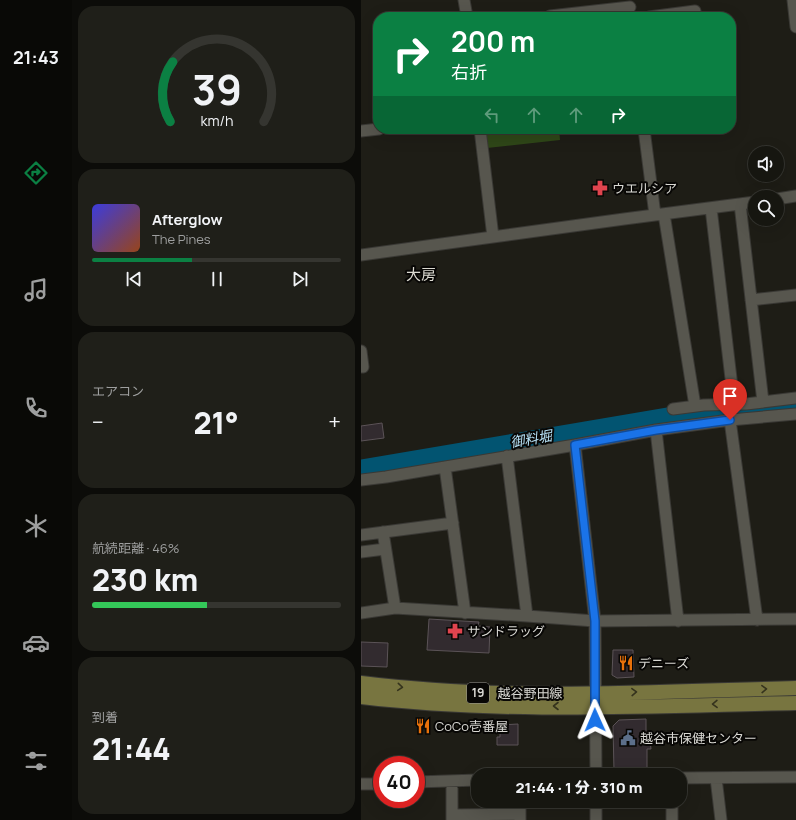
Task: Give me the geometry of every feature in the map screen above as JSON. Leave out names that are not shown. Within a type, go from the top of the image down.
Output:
[{"type":"main road","name":"越谷野田線","points":[[361,683],[433,690],[595,700],[796,703]]},
{"type":"main road","name":"越谷野田線","points":[[361,696],[475,706],[796,688]]},
{"type":"street","points":[[464,0],[466,12]]},
{"type":"street","points":[[793,0],[796,27]]},
{"type":"street","points":[[590,12],[630,8]]},
{"type":"street","points":[[687,12],[695,11]]},
{"type":"street","points":[[361,131],[373,130]]},
{"type":"street","points":[[481,134],[493,237]]},
{"type":"street","points":[[645,134],[695,406]]},
{"type":"street","points":[[784,198],[796,196]]},
{"type":"street","points":[[361,256],[748,203]]},
{"type":"street","points":[[741,204],[763,402]]},
{"type":"street","points":[[711,208],[734,404]]},
{"type":"street","points":[[751,300],[796,295]]},
{"type":"street","points":[[361,351],[363,367],[361,367]]},
{"type":"street","points":[[673,409],[796,398]]},
{"type":"street","points":[[361,480],[575,445],[656,430],[730,420],[796,414]]},
{"type":"street","points":[[730,420],[757,620]]},
{"type":"street","points":[[656,430],[678,621]]},
{"type":"street","points":[[575,445],[595,621],[596,768]]},
{"type":"street","points":[[507,456],[527,616]]},
{"type":"street","points":[[445,467],[465,613]]},
{"type":"street","points":[[361,535],[453,523]]},
{"type":"street","points":[[383,532],[395,608]]},
{"type":"street","points":[[361,552],[385,549]]},
{"type":"street","points":[[361,613],[395,608],[595,621],[796,620]]},
{"type":"street","points":[[687,778],[796,778]]},
{"type":"street","points":[[716,778],[721,820]]},
{"type":"street","points":[[425,782],[471,780]]},
{"type":"street","points":[[452,781],[452,817],[520,817]]},
{"type":"street","points":[[361,784],[373,784]]},
{"type":"street","points":[[596,808],[596,820]]},
{"type":"street","points":[[672,808],[672,820]]},
{"type":"green space","points":[[486,134],[559,134],[560,140],[487,148]]},
{"type":"building","points":[[382,423],[384,438],[361,441],[361,426]]},
{"type":"building","points":[[429,619],[479,622],[478,626],[490,627],[489,653],[427,650]]},
{"type":"building","points":[[361,642],[388,643],[387,667],[361,666]]},
{"type":"building","points":[[613,650],[633,650],[634,677],[617,678],[612,675]]},
{"type":"building","points":[[646,719],[646,740],[650,740],[651,749],[647,749],[647,768],[614,768],[613,726],[619,720]]},
{"type":"building","points":[[518,724],[518,745],[497,745],[497,737],[500,737],[500,725]]},
{"type":"waterway","name":"御料堀","points":[[361,468],[686,413],[796,404]]},
{"type":"place","name":"ウエルシア","points":[[600,188]]},
{"type":"place","name":"サンドラッグ","points":[[455,631]]},
{"type":"place","name":"デニーズ","points":[[626,663]]},
{"type":"place","name":"CoCo壱番屋","points":[[423,726]]},
{"type":"place","name":"越谷市保健センター","points":[[628,738]]},
{"type":"district","name":"大房","points":[[421,275]]},
{"type":"route","points":[[595,720],[594,606],[575,445],[656,430],[730,420]]}]
